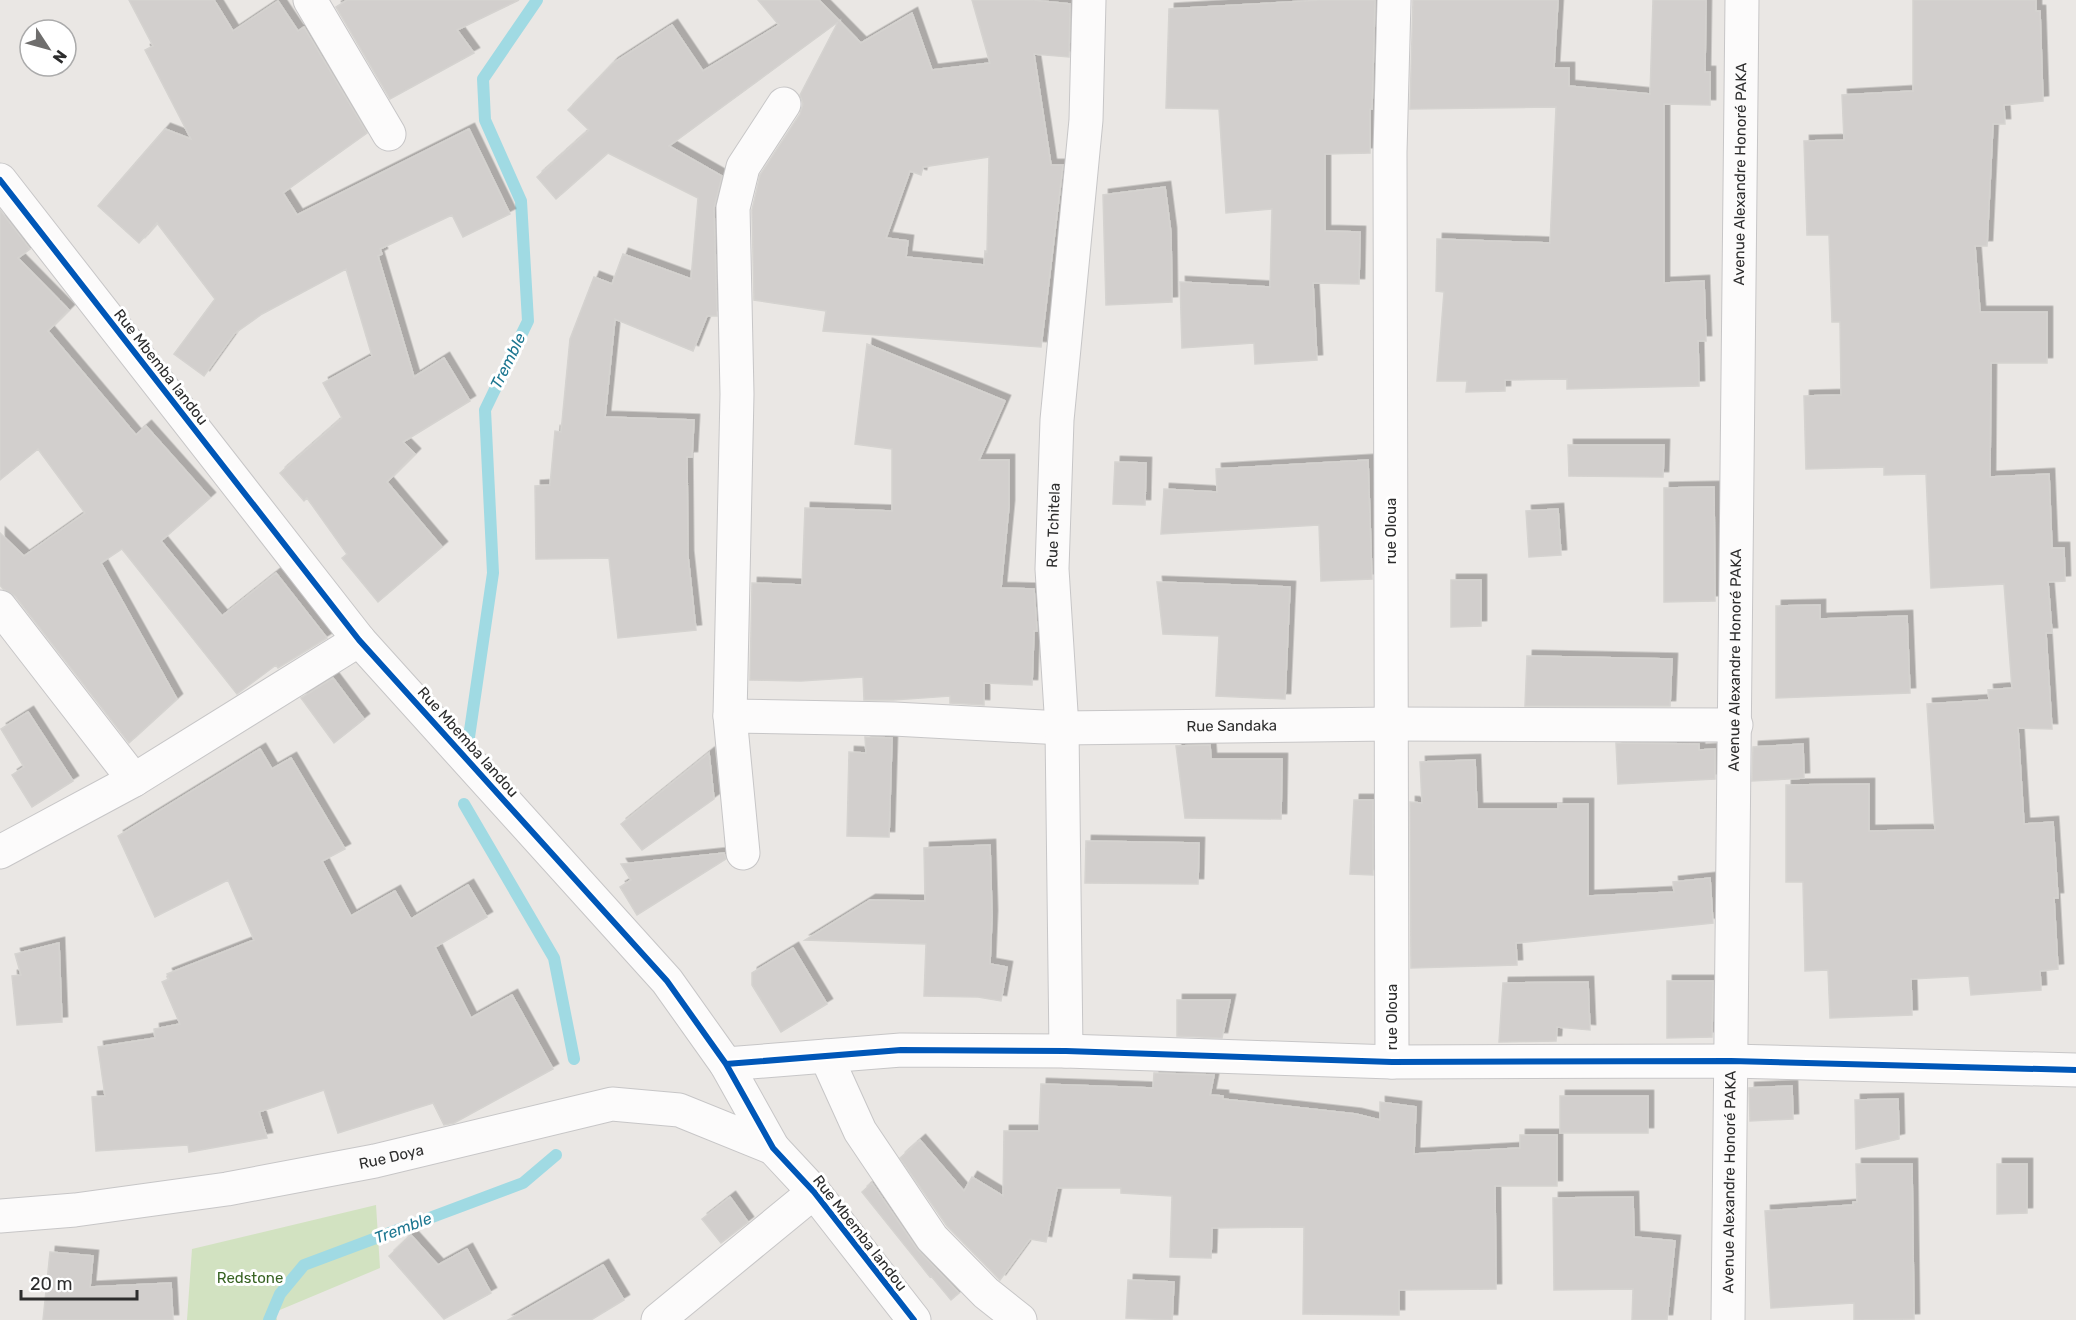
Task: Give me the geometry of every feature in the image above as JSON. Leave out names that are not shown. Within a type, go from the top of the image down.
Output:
[{"type":"street","points":[[309,0],[389,134]]},
{"type":"street","name":"Rue Tchitela","points":[[1066,1051],[1062,728],[1052,569],[1057,432],[1086,120],[1089,0]]},
{"type":"street","name":"rue Oloua","points":[[1392,1062],[1390,152],[1394,0]]},
{"type":"street","name":"Avenue Alexandre Honoré PAKA","points":[[1728,1320],[1742,0]]},
{"type":"street","points":[[743,853],[730,716],[737,394],[733,208],[743,167],[784,104]]},
{"type":"street","name":"Rue Mbemba landou","points":[[0,180],[359,640],[667,981],[726,1064],[773,1148],[814,1192],[914,1320]]},
{"type":"street","points":[[0,607],[134,780]]},
{"type":"street","points":[[0,852],[134,780],[359,640]]},
{"type":"street","name":"Rue Sandaka","points":[[730,716],[894,718],[1062,728],[1391,724],[1736,725]]},
{"type":"street","points":[[726,1064],[901,1050],[1066,1051],[1392,1062],[1731,1061],[2076,1070]]},
{"type":"street","points":[[826,1056],[860,1131],[932,1238],[986,1293],[1020,1320]]},
{"type":"street","name":"Rue Doya","points":[[0,1216],[75,1210],[227,1189],[375,1161],[612,1104],[679,1110],[773,1148]]},
{"type":"street","points":[[658,1320],[814,1192]]},
{"type":"green space","name":"Redstone","points":[[376,1205],[380,1268],[275,1312],[277,1320],[187,1320],[192,1249]]},
{"type":"building","points":[[129,0],[214,0],[233,31],[278,1],[298,31],[304,27],[367,133],[283,193],[297,215],[469,129],[510,214],[463,237],[452,215],[380,249],[382,254],[378,256],[414,377],[444,358],[470,401],[403,442],[415,454],[387,482],[442,547],[378,602],[342,558],[347,554],[307,498],[304,501],[280,473],[342,418],[323,383],[372,356],[346,269],[262,314],[234,334],[204,376],[174,354],[215,299],[157,223],[139,243],[98,206],[165,129],[191,139],[145,50],[153,46]]},
{"type":"building","points":[[347,0],[519,0],[457,30],[474,53],[390,99],[336,7]]},
{"type":"building","points":[[758,0],[819,0],[861,43],[912,13],[932,70],[990,63],[972,0],[1033,0],[1070,4],[1069,57],[1034,54],[1051,165],[1063,165],[1041,347],[823,331],[826,311],[754,300],[752,210],[760,175],[800,114],[803,104],[800,95],[838,22],[669,146],[722,176],[714,208],[717,316],[707,316],[693,351],[615,319],[605,417],[694,420],[692,457],[687,457],[688,556],[696,630],[618,638],[609,558],[536,559],[535,486],[550,485],[555,431],[561,432],[570,339],[594,277],[612,284],[623,254],[691,279],[698,198],[608,153],[556,199],[537,177],[589,130],[568,110],[613,63],[672,25],[703,71],[779,25]],"holes":[[[989,157],[987,252],[985,251],[984,265],[906,257],[908,241],[886,238],[910,171],[921,175],[923,167]]]},
{"type":"building","points":[[1321,0],[1375,0],[1370,153],[1325,154],[1325,231],[1360,232],[1359,284],[1313,283],[1317,360],[1255,364],[1254,343],[1182,348],[1180,282],[1270,287],[1272,209],[1226,213],[1219,109],[1166,108],[1169,9]]},
{"type":"building","points":[[1413,0],[1558,0],[1554,68],[1569,68],[1569,86],[1650,94],[1653,0],[1706,0],[1705,72],[1710,72],[1710,105],[1664,104],[1664,283],[1704,281],[1706,341],[1698,341],[1699,386],[1567,389],[1567,379],[1505,380],[1505,391],[1466,392],[1467,381],[1437,381],[1444,292],[1436,291],[1437,239],[1550,243],[1556,107],[1410,109]]},
{"type":"building","points":[[1913,0],[2036,0],[2036,11],[2040,11],[2043,101],[2004,105],[2005,124],[1993,124],[1987,246],[1975,246],[1980,312],[2047,312],[2047,363],[1991,363],[1990,477],[2049,474],[2052,548],[2064,548],[2065,581],[2048,582],[2052,633],[2046,633],[2052,729],[2018,728],[2024,824],[2053,822],[2058,898],[2054,898],[2058,969],[2040,971],[2041,990],[1971,995],[1969,976],[1911,979],[1912,1015],[1830,1018],[1828,970],[1805,971],[1803,882],[1786,882],[1786,785],[1869,784],[1869,831],[1935,830],[1927,704],[1989,700],[1988,690],[2012,688],[2004,584],[1931,588],[1926,474],[1884,475],[1884,467],[1806,469],[1804,396],[1841,395],[1840,322],[1832,322],[1829,235],[1807,235],[1804,141],[1844,140],[1842,95],[1913,91]]},
{"type":"building","points":[[1165,187],[1171,233],[1172,302],[1106,305],[1103,195]]},
{"type":"building","points":[[0,210],[30,249],[18,258],[69,310],[48,331],[136,435],[146,426],[210,498],[161,541],[222,616],[276,573],[327,638],[278,668],[276,665],[237,694],[122,549],[101,563],[177,699],[129,743],[15,596],[0,585],[0,533],[24,556],[85,513],[38,449],[0,480]]},
{"type":"building","points":[[867,344],[1005,401],[979,460],[1009,460],[1009,506],[1001,588],[1034,589],[1037,631],[1034,631],[1032,685],[984,683],[984,705],[950,703],[950,696],[864,700],[863,677],[801,681],[750,680],[752,583],[802,585],[805,508],[892,511],[892,449],[855,444]]},
{"type":"building","points":[[1568,445],[1664,445],[1663,477],[1569,476]]},
{"type":"building","points":[[1368,460],[1372,579],[1321,581],[1319,525],[1161,534],[1164,489],[1217,492],[1216,469]]},
{"type":"building","points":[[1115,462],[1146,463],[1145,505],[1113,504]]},
{"type":"building","points":[[1714,487],[1715,601],[1664,602],[1664,488]]},
{"type":"building","points":[[1558,509],[1561,555],[1529,557],[1526,511]]},
{"type":"building","points":[[1451,580],[1481,580],[1481,626],[1451,627]]},
{"type":"building","points":[[1157,582],[1290,587],[1285,699],[1216,696],[1219,636],[1163,634]]},
{"type":"building","points":[[1820,605],[1820,619],[1907,616],[1910,693],[1776,698],[1776,606]]},
{"type":"building","points":[[1527,656],[1672,659],[1670,706],[1525,706]]},
{"type":"building","points":[[333,678],[364,719],[334,743],[301,698]]},
{"type":"building","points":[[28,712],[73,781],[32,807],[12,775],[24,767],[1,729]]},
{"type":"building","points":[[865,737],[892,738],[889,837],[847,836],[849,752],[866,753]]},
{"type":"building","points":[[1616,743],[1699,744],[1699,750],[1715,749],[1715,779],[1618,784]]},
{"type":"building","points":[[1803,744],[1804,778],[1752,781],[1753,747]]},
{"type":"building","points":[[1210,745],[1211,759],[1282,759],[1281,819],[1185,818],[1176,746]]},
{"type":"building","points":[[260,749],[272,769],[291,758],[345,849],[322,861],[351,916],[395,891],[411,919],[468,885],[487,917],[435,947],[471,1018],[512,995],[553,1069],[454,1123],[444,1125],[433,1103],[338,1133],[324,1090],[259,1112],[267,1138],[189,1152],[188,1145],[96,1151],[92,1097],[105,1096],[98,1047],[155,1038],[154,1029],[180,1024],[162,982],[169,979],[167,974],[254,940],[228,880],[155,917],[118,836]]},
{"type":"building","points":[[709,753],[714,799],[642,850],[621,824]]},
{"type":"building","points":[[1475,760],[1477,809],[1558,809],[1558,804],[1588,804],[1588,896],[1674,892],[1673,882],[1710,878],[1713,923],[1516,943],[1517,965],[1411,968],[1410,802],[1422,803],[1420,762]]},
{"type":"building","points":[[1354,800],[1373,800],[1373,875],[1350,874]]},
{"type":"building","points":[[1086,841],[1199,843],[1198,884],[1085,883]]},
{"type":"building","points":[[990,845],[992,916],[990,964],[1007,967],[1001,1001],[978,997],[924,996],[926,944],[805,940],[870,900],[925,901],[924,848]]},
{"type":"building","points":[[724,853],[726,859],[637,915],[620,887],[631,880],[621,864]]},
{"type":"building","points":[[59,943],[62,1022],[17,1025],[12,976],[21,975],[15,954]]},
{"type":"building","points":[[793,948],[827,1004],[781,1032],[752,985],[752,973]]},
{"type":"building","points":[[1667,981],[1713,981],[1712,1037],[1667,1038]]},
{"type":"building","points":[[1588,982],[1590,1030],[1557,1027],[1556,1041],[1499,1042],[1503,983]]},
{"type":"building","points":[[1177,1000],[1230,1000],[1222,1038],[1177,1036]]},
{"type":"building","points":[[1154,1073],[1214,1075],[1210,1095],[1223,1096],[1223,1099],[1356,1114],[1380,1120],[1380,1102],[1416,1107],[1414,1154],[1520,1148],[1520,1135],[1557,1135],[1557,1186],[1495,1186],[1496,1289],[1399,1290],[1399,1315],[1303,1314],[1304,1227],[1212,1228],[1211,1258],[1170,1257],[1172,1196],[1121,1193],[1121,1188],[1057,1188],[1046,1242],[1030,1239],[1000,1280],[947,1226],[900,1158],[920,1140],[964,1191],[972,1177],[1003,1196],[1004,1131],[1039,1131],[1041,1084],[1153,1088]]},
{"type":"building","points":[[1792,1086],[1793,1119],[1750,1121],[1749,1088]]},
{"type":"building","points":[[1560,1096],[1648,1096],[1648,1133],[1560,1133]]},
{"type":"building","points":[[1898,1099],[1899,1139],[1856,1149],[1855,1100]]},
{"type":"building","points":[[1856,1164],[1912,1164],[1914,1319],[1854,1320],[1854,1303],[1771,1308],[1765,1211],[1853,1205],[1853,1202],[1857,1202]]},
{"type":"building","points":[[1997,1164],[2027,1164],[2027,1213],[1997,1214]]},
{"type":"building","points":[[872,1183],[917,1249],[959,1293],[951,1300],[862,1192]]},
{"type":"building","points":[[730,1197],[748,1222],[721,1243],[702,1219]]},
{"type":"building","points":[[1633,1197],[1634,1237],[1675,1241],[1667,1320],[1632,1320],[1633,1289],[1554,1290],[1553,1198]]},
{"type":"building","points":[[411,1235],[438,1265],[467,1249],[491,1293],[444,1319],[389,1256]]},
{"type":"building","points":[[50,1252],[93,1256],[90,1287],[171,1283],[173,1320],[43,1320]]},
{"type":"building","points":[[603,1265],[624,1300],[591,1320],[508,1320]]},
{"type":"building","points":[[1128,1280],[1174,1282],[1172,1320],[1126,1318]]},
{"type":"waterway","name":"Tremble","points":[[468,744],[493,573],[485,410],[528,321],[521,201],[485,120],[483,79],[537,0]]},
{"type":"waterway","name":"Tremble","points":[[464,804],[554,958],[574,1059]]},
{"type":"waterway","name":"Tremble","points":[[269,1320],[280,1294],[304,1265],[523,1183],[556,1155]]},
{"type":"cycle path","points":[[0,180],[359,640],[667,981],[726,1064],[773,1148],[814,1192],[914,1320]]},
{"type":"cycle path","points":[[726,1064],[901,1050],[1066,1051],[1392,1062],[1731,1061],[2076,1070]]}]
